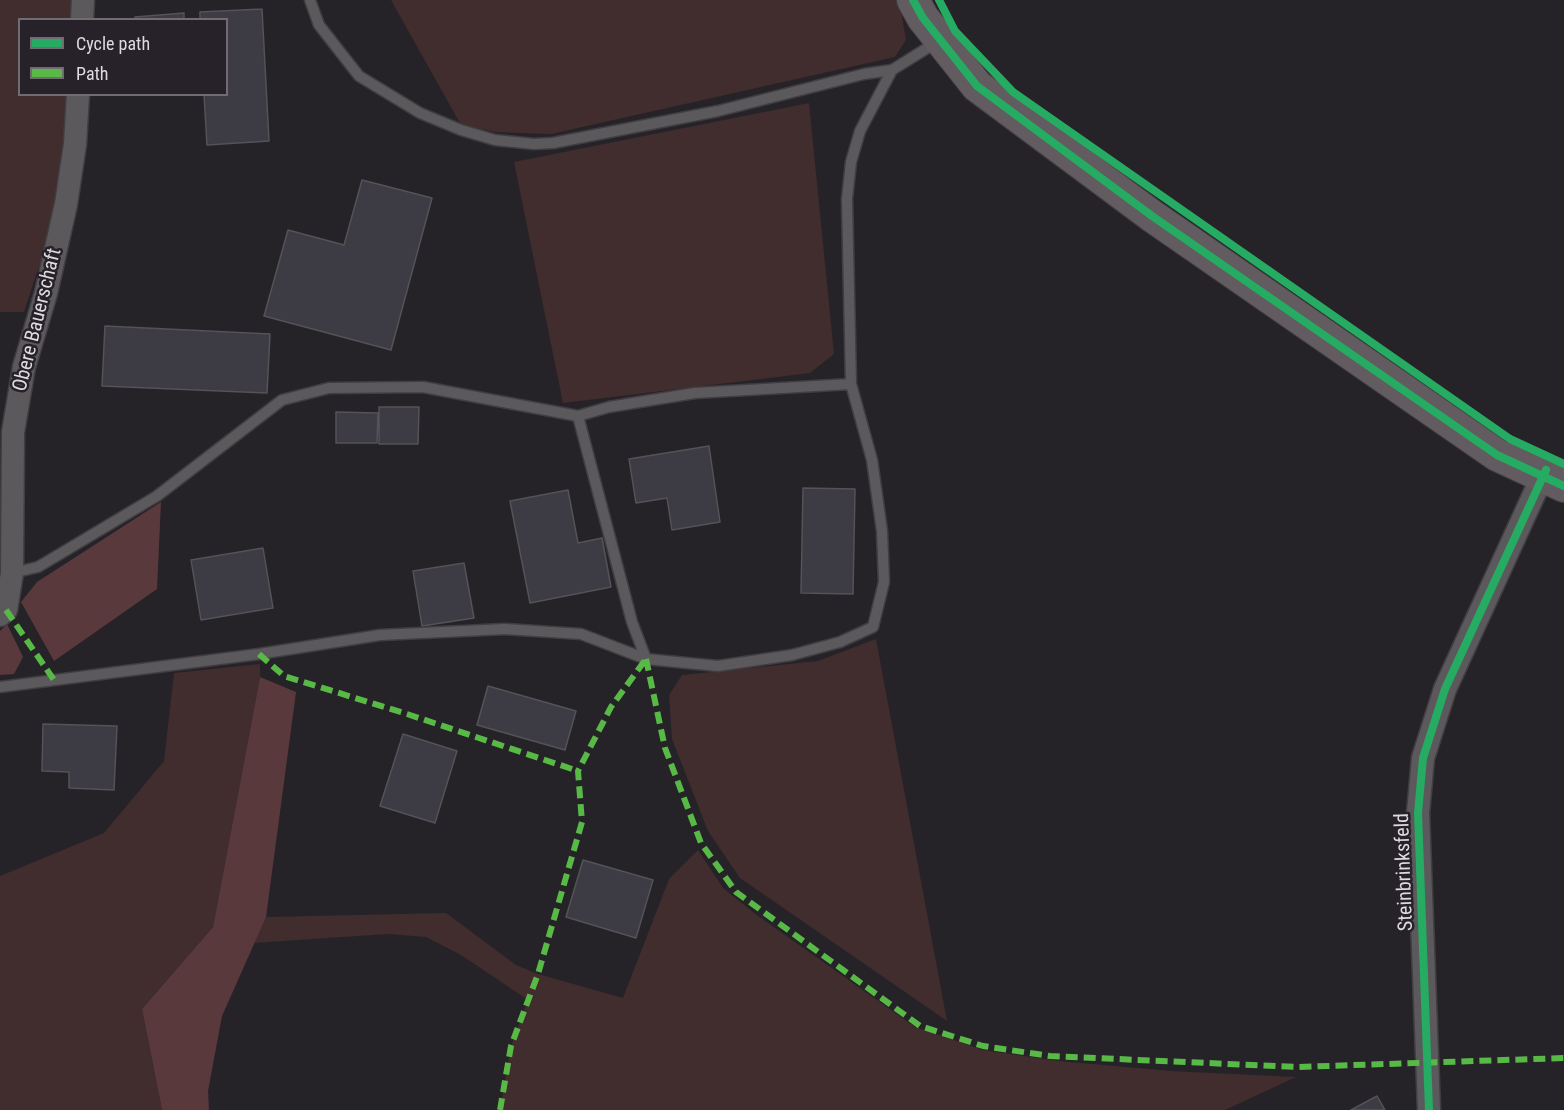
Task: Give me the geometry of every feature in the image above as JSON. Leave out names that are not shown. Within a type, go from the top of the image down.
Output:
[{"type":"street","points":[[82,18],[83,0]]},
{"type":"street","points":[[913,0],[922,18],[977,86],[1152,216],[1497,455],[1553,481]]},
{"type":"street","name":"Obere Bauerschaft","points":[[0,615],[6,610],[12,573],[13,432],[24,367],[46,293],[66,204],[75,144],[78,96]]},
{"type":"street","name":"Steinbrinksfeld","points":[[1429,1110],[1418,813],[1423,758],[1445,689],[1553,481]]},
{"type":"lane","points":[[310,0],[319,25],[359,76],[420,113],[461,130],[495,140],[534,144],[553,143],[718,111],[864,74],[892,70],[940,40]]},
{"type":"lane","points":[[0,687],[259,654],[380,635],[505,629],[581,634],[646,659],[718,666],[792,655],[840,642],[873,627],[884,582],[882,531],[872,460],[851,384],[847,199],[850,162],[860,131],[892,70]]},
{"type":"lane","points":[[12,573],[38,567],[157,496],[282,400],[329,388],[423,387],[578,416],[609,407],[695,393],[851,384]]},
{"type":"lane","points":[[578,416],[632,622],[646,659]]},
{"type":"shaded area","points":[[0,0],[75,0],[75,18],[18,18],[18,96],[69,96],[64,156],[46,244],[24,312],[0,312]]},
{"type":"shaded area","points":[[391,0],[899,0],[906,40],[895,57],[551,134],[496,132],[461,125]]},
{"type":"shaded area","points":[[809,103],[834,354],[810,373],[563,403],[514,162]]},
{"type":"shaded area","points":[[161,502],[157,589],[54,661],[21,602],[37,582]]},
{"type":"shaded area","points":[[7,624],[23,657],[14,674],[0,675],[0,631]]},
{"type":"shaded area","points":[[876,639],[947,1021],[740,878],[708,831],[672,739],[669,695],[682,675],[818,661]]},
{"type":"shaded area","points":[[260,664],[260,677],[213,927],[142,1009],[162,1110],[0,1110],[0,876],[104,833],[164,761],[174,673]]},
{"type":"shaded area","points":[[260,677],[296,692],[266,917],[222,1016],[208,1091],[209,1110],[162,1110],[142,1009],[213,927]]},
{"type":"shaded area","points":[[698,850],[723,888],[754,913],[915,1027],[983,1050],[1058,1061],[1171,1071],[1296,1077],[1225,1110],[500,1110],[511,1046],[528,1000],[461,955],[426,937],[388,934],[253,943],[266,917],[446,913],[516,965],[538,974],[623,998],[669,879]]},
{"type":"building","points":[[262,9],[269,141],[207,145],[204,96],[228,96],[228,18],[200,18],[200,12]]},
{"type":"building","points":[[184,13],[184,18],[135,17]]},
{"type":"building","points":[[362,180],[432,198],[391,350],[264,316],[288,230],[344,245]]},
{"type":"building","points":[[105,326],[270,334],[267,393],[102,386]]},
{"type":"building","points":[[379,407],[419,407],[418,444],[379,444]]},
{"type":"building","points":[[336,412],[378,413],[377,443],[336,443]]},
{"type":"building","points":[[709,446],[720,522],[672,530],[667,498],[636,503],[629,459]]},
{"type":"building","points":[[803,488],[855,489],[853,594],[801,593]]},
{"type":"building","points":[[568,490],[578,543],[602,538],[611,587],[530,603],[510,501]]},
{"type":"building","points":[[263,548],[273,608],[201,620],[191,560]]},
{"type":"building","points":[[464,563],[474,618],[422,626],[413,571]]},
{"type":"building","points":[[488,686],[576,711],[565,750],[477,725]]},
{"type":"building","points":[[43,724],[117,726],[114,790],[69,788],[69,772],[42,771]]},
{"type":"building","points":[[403,734],[457,751],[435,823],[380,806]]},
{"type":"building","points":[[583,860],[653,880],[636,938],[566,917]]},
{"type":"building","points":[[1377,1096],[1385,1110],[1351,1110]]},
{"type":"marked path","points":[[6,610],[54,680]]},
{"type":"marked path","points":[[259,654],[284,676],[578,771]]},
{"type":"marked path","points":[[646,659],[665,748],[701,843],[736,892],[920,1026],[983,1046],[1050,1056],[1297,1067],[1564,1058]]},
{"type":"marked path","points":[[500,1110],[511,1046],[538,974],[582,822],[578,771],[611,707],[646,659]]},
{"type":"cycle path","points":[[913,0],[923,18],[977,86],[1152,216],[1497,455],[1564,486]]},
{"type":"cycle path","points":[[939,0],[955,31],[1013,92],[1510,439],[1564,464]]},
{"type":"cycle path","points":[[1429,1110],[1418,813],[1423,758],[1445,689],[1546,470]]}]
